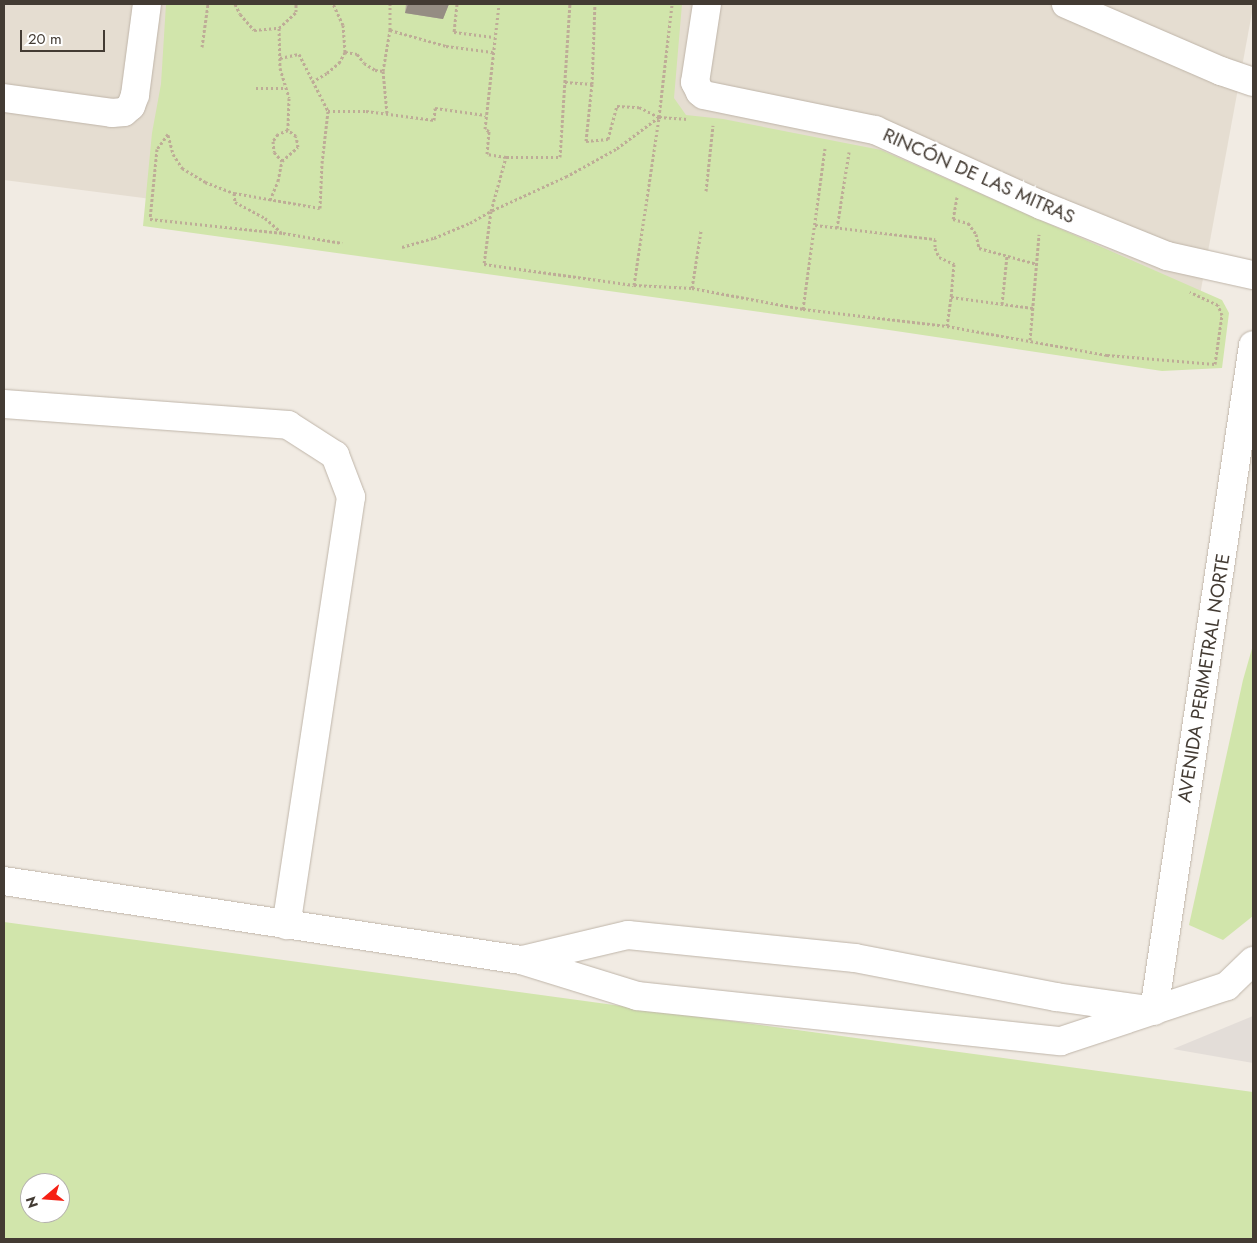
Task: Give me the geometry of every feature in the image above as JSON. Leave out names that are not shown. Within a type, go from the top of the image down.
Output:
[{"type":"street","points":[[4,98],[112,113],[124,112],[131,106],[135,95],[147,4]]},
{"type":"street","name":"RINCÓN DE LAS MITRAS","points":[[707,4],[695,82],[700,92],[704,95],[875,130],[1041,205],[1167,256],[1253,275]]},
{"type":"street","points":[[1066,4],[1221,71],[1253,82]]},
{"type":"street","name":"AVENIDA PERIMETRAL NORTE","points":[[1154,1011],[1253,345]]},
{"type":"street","points":[[4,404],[288,425],[335,455],[352,497],[286,925]]},
{"type":"street","points":[[4,881],[521,960],[637,996],[1061,1041],[1227,986],[1253,961]]},
{"type":"street","points":[[521,960],[628,934],[855,958],[1056,997],[1154,1011]]},
{"type":"path","points":[[202,47],[208,4]]},
{"type":"path","points":[[235,4],[240,14],[254,30],[279,28],[296,12],[296,4]]},
{"type":"path","points":[[312,82],[328,73],[339,63],[345,52],[343,25],[333,4]]},
{"type":"path","points":[[387,113],[383,71],[390,30],[390,4]]},
{"type":"path","points":[[458,4],[454,32],[494,36]]},
{"type":"path","points":[[499,4],[485,129],[489,131],[488,154],[506,157],[560,157],[570,4]]},
{"type":"path","points":[[595,4],[592,84],[586,140],[608,139],[618,106],[639,107],[659,117]]},
{"type":"path","points":[[634,285],[659,117],[672,4]]},
{"type":"path","points":[[279,28],[284,88],[289,98],[288,130]]},
{"type":"path","points":[[390,30],[446,46],[493,52]]},
{"type":"path","points":[[345,52],[357,54],[375,70],[383,71]]},
{"type":"path","points":[[280,58],[299,54],[328,111],[322,162],[320,208],[234,194],[205,182],[182,168],[173,154],[168,134],[157,149],[150,219],[283,233],[342,243]]},
{"type":"path","points":[[565,82],[592,84]]},
{"type":"path","points":[[256,88],[284,88]]},
{"type":"path","points":[[328,111],[387,113],[434,120],[435,108],[486,115]]},
{"type":"path","points":[[402,247],[434,238],[470,223],[491,210],[568,176],[616,150],[659,117]]},
{"type":"path","points":[[706,191],[713,128]]},
{"type":"path","points":[[270,200],[278,181],[282,161],[298,147],[296,136],[288,130]]},
{"type":"path","points":[[282,161],[274,152],[273,142],[278,134],[288,130]]},
{"type":"path","points":[[803,309],[825,146],[833,148]]},
{"type":"path","points":[[841,149],[858,154]]},
{"type":"path","points":[[837,228],[849,151]]},
{"type":"path","points":[[506,157],[491,210],[484,264],[634,285],[692,288],[803,309],[947,326],[1107,355],[1215,364],[1222,315],[1218,305],[1183,288]]},
{"type":"path","points":[[948,193],[966,200]]},
{"type":"path","points":[[234,194],[235,202],[265,218],[283,233]]},
{"type":"path","points":[[957,197],[953,219],[968,223],[976,234],[979,248],[1036,264]]},
{"type":"path","points":[[815,225],[935,239],[935,248],[939,257],[954,264],[947,326]]},
{"type":"path","points":[[1030,340],[1039,229]]},
{"type":"path","points":[[692,288],[701,231]]},
{"type":"path","points":[[1002,304],[1007,256]]},
{"type":"path","points":[[951,297],[1033,308]]},
{"type":"shaded area","points":[[4,4],[1253,4],[1253,7],[1193,333],[4,180]]},
{"type":"shaded area","points":[[1253,1016],[1253,1063],[1173,1049]]},
{"type":"green space","points":[[166,4],[682,4],[674,98],[686,115],[723,119],[881,150],[1222,300],[1229,313],[1222,368],[1162,371],[889,330],[143,226],[152,133],[161,84]]},
{"type":"green space","points":[[1253,645],[1253,916],[1223,940],[1189,925],[1243,680]]},
{"type":"green space","points":[[4,922],[1253,1092],[1253,1239],[4,1239]]}]
